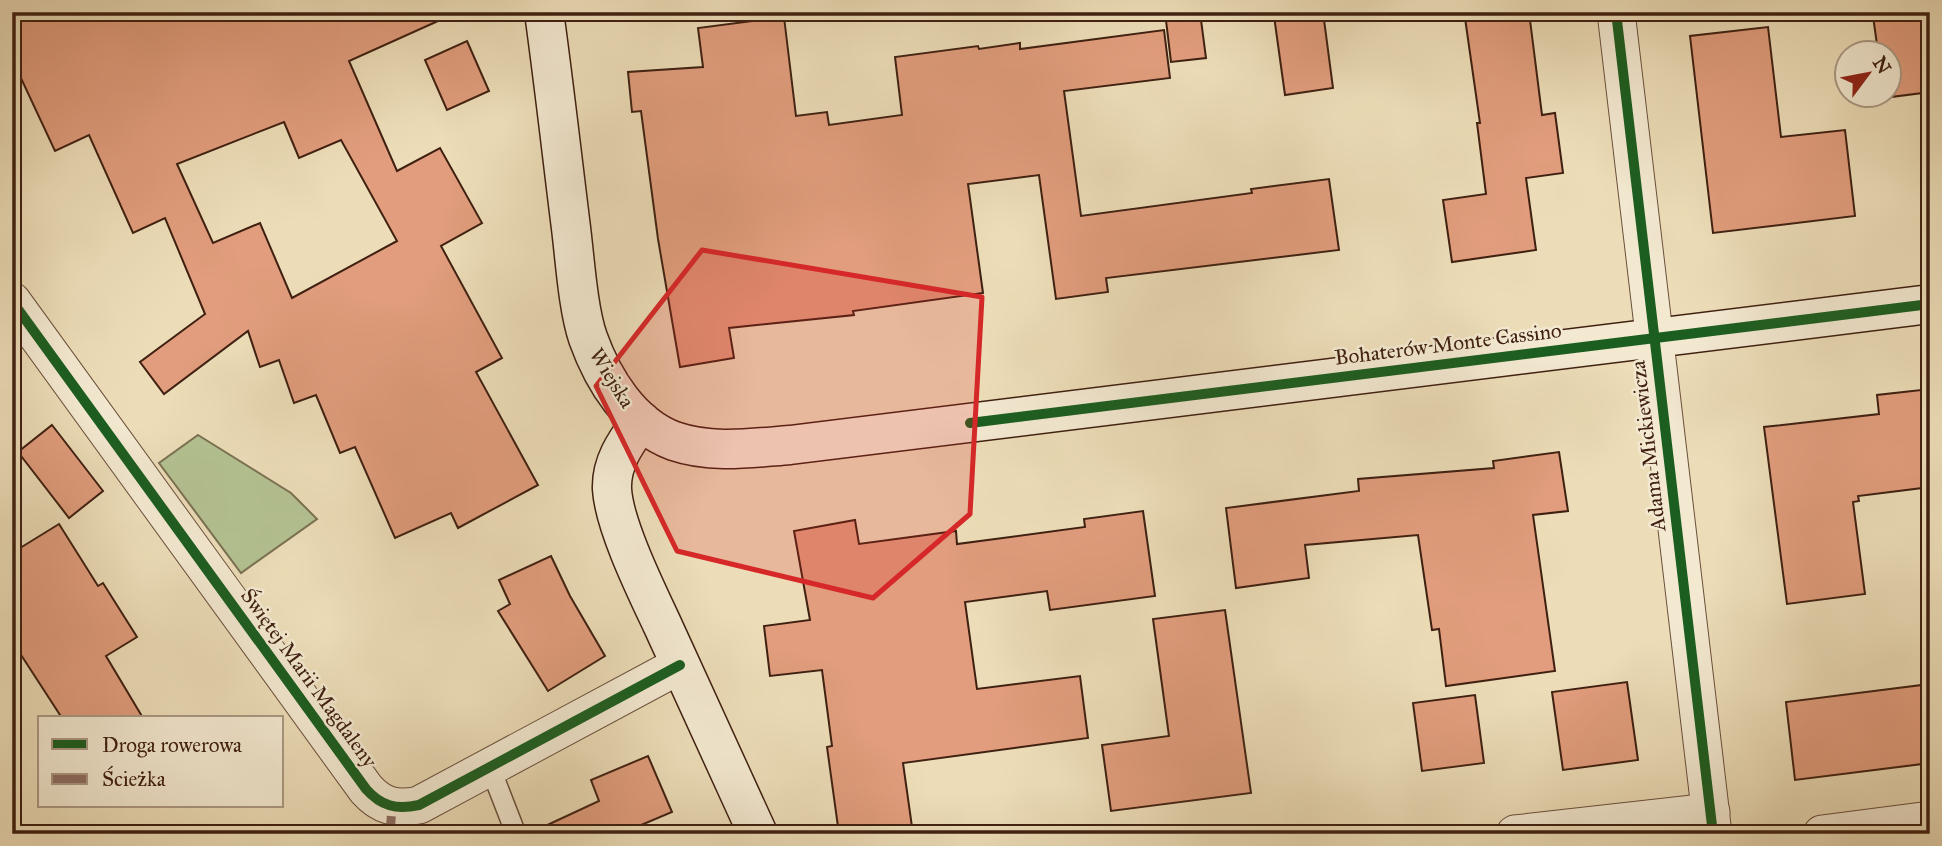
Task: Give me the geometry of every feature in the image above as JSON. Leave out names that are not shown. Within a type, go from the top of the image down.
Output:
[{"type":"street","name":"Wiejska","points":[[544,12],[576,271],[587,335],[607,380],[640,421],[616,461],[612,488],[614,502],[641,578],[758,834]]},
{"type":"street","name":"Adama Mickiewicza","points":[[1616,12],[1712,823]]},
{"type":"street","name":"Świętej Marii Magdaleny","points":[[12,301],[375,800],[392,807],[419,805],[680,665]]},
{"type":"street","name":"Bohaterów Monte Cassino","points":[[640,421],[673,440],[693,446],[755,448],[1930,304]]},
{"type":"street","points":[[1822,834],[1930,820]]},
{"type":"street","points":[[1515,834],[1712,823]]},
{"type":"lane","points":[[490,767],[516,834]]},
{"type":"highlighted area","points":[[702,250],[982,297],[970,514],[873,598],[677,551],[596,386]]},
{"type":"green space","points":[[198,435],[291,493],[317,519],[241,573],[159,463]]},
{"type":"building","points":[[12,12],[458,12],[349,61],[397,171],[440,148],[482,223],[441,246],[502,358],[476,372],[538,485],[458,528],[451,513],[395,538],[355,447],[340,453],[316,395],[294,403],[279,360],[260,367],[248,331],[164,394],[140,362],[205,314],[165,218],[133,233],[89,135],[55,151],[12,59]],"holes":[[[284,122],[299,158],[341,140],[397,241],[292,298],[260,223],[213,243],[177,164]]]},
{"type":"building","points":[[1165,12],[1200,12],[1206,58],[1171,62]]},
{"type":"building","points":[[1323,12],[1333,88],[1285,95],[1274,16]]},
{"type":"building","points":[[1529,12],[1542,115],[1555,113],[1563,173],[1526,178],[1536,250],[1452,262],[1443,200],[1486,194],[1477,123],[1480,123],[1465,18]]},
{"type":"building","points":[[1930,12],[1930,92],[1904,95],[1904,38],[1876,38],[1873,16]]},
{"type":"building","points":[[784,17],[796,116],[827,112],[829,125],[902,115],[895,57],[1020,43],[1020,49],[1164,30],[1170,78],[1064,91],[1081,216],[1252,193],[1251,189],[1329,179],[1339,250],[1106,278],[1108,292],[1056,299],[1039,175],[968,184],[983,293],[853,311],[854,315],[729,328],[734,358],[680,367],[658,239],[641,111],[632,112],[628,72],[703,67],[698,28]]},
{"type":"building","points":[[1768,27],[1781,137],[1845,130],[1855,216],[1713,233],[1690,36]]},
{"type":"building","points":[[467,41],[489,91],[447,110],[425,60]]},
{"type":"building","points":[[1930,389],[1930,487],[1858,496],[1859,501],[1853,502],[1865,594],[1787,604],[1764,427],[1879,414],[1877,395]]},
{"type":"building","points":[[52,425],[103,491],[69,518],[18,452]]},
{"type":"building","points":[[1559,452],[1568,511],[1533,515],[1555,671],[1446,686],[1439,629],[1432,630],[1418,535],[1305,545],[1309,578],[1236,588],[1226,508],[1359,491],[1358,479],[1494,468],[1493,461]]},
{"type":"building","points":[[1143,511],[1155,596],[1050,610],[1047,591],[965,602],[977,689],[1080,676],[1088,738],[903,763],[913,834],[839,834],[827,747],[832,746],[822,670],[770,676],[764,626],[810,620],[794,531],[855,520],[859,544],[956,531],[957,544],[1085,527],[1084,519]]},
{"type":"building","points":[[59,524],[98,586],[103,583],[137,637],[106,656],[142,716],[61,716],[12,641],[12,553]]},
{"type":"building","points":[[551,556],[570,596],[605,656],[548,691],[498,611],[510,604],[499,580]]},
{"type":"building","points":[[1225,610],[1251,793],[1111,811],[1102,745],[1169,736],[1153,619]]},
{"type":"building","points":[[1627,682],[1638,760],[1563,770],[1552,692]]},
{"type":"building","points":[[1930,684],[1930,763],[1795,780],[1786,702]]},
{"type":"building","points":[[1475,695],[1484,763],[1422,771],[1413,703]]},
{"type":"building","points":[[648,756],[672,812],[620,834],[528,834],[599,801],[591,780]]},
{"type":"marked path","points":[[390,834],[392,807]]},
{"type":"cycle path","points":[[1616,12],[1713,834]]},
{"type":"cycle path","points":[[12,301],[366,789],[383,803],[396,807],[419,805],[680,665]]},
{"type":"cycle path","points":[[970,423],[1930,304]]}]
